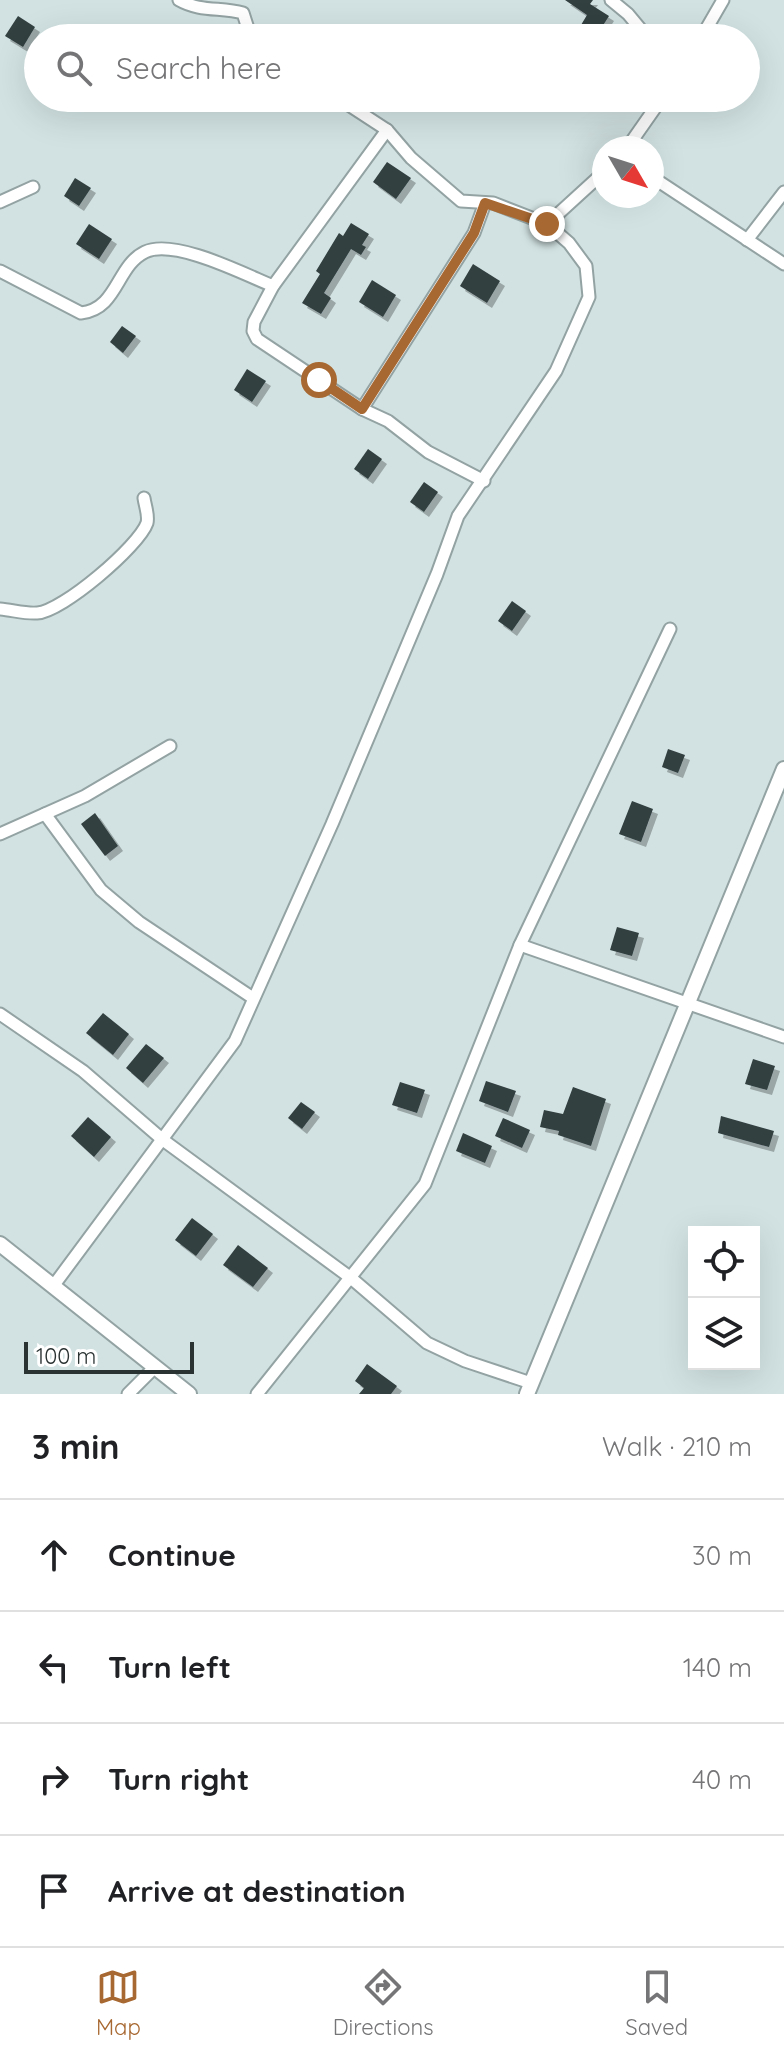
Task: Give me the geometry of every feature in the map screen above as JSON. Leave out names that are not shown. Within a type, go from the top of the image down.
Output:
[{"type":"street","points":[[179,0],[191,7],[209,10],[224,8],[243,13],[247,24]]},
{"type":"street","points":[[611,0],[636,24]]},
{"type":"street","points":[[709,24],[723,0]]},
{"type":"street","points":[[54,1285],[235,1041],[332,824],[437,574],[458,516],[556,371],[589,297],[586,266],[569,243],[547,224],[485,203],[461,201],[411,158],[387,130],[359,112]]},
{"type":"street","points":[[635,136],[652,112]]},
{"type":"street","points":[[387,130],[273,286],[254,322],[253,331],[257,339],[362,409],[388,421],[428,452],[484,481]]},
{"type":"street","points":[[547,224],[592,183]]},
{"type":"street","points":[[664,185],[784,264]]},
{"type":"street","points":[[0,202],[33,187]]},
{"type":"street","points":[[747,240],[784,192]]},
{"type":"street","points":[[362,409],[474,233],[485,203]]},
{"type":"street","points":[[0,271],[81,313],[92,312],[109,299],[132,262],[144,252],[159,249],[192,253],[273,286]]},
{"type":"street","points":[[0,609],[39,613],[60,605],[137,541],[148,520],[144,498]]},
{"type":"street","points":[[257,1394],[425,1184],[520,945],[670,629]]},
{"type":"street","points":[[0,834],[85,796],[170,746]]},
{"type":"street","points":[[0,1014],[83,1071],[163,1140],[351,1278],[427,1343],[529,1388],[784,769]]},
{"type":"street","points":[[45,814],[101,890],[139,922],[253,998]]},
{"type":"street","points":[[520,945],[784,1037]]},
{"type":"street","points":[[0,1244],[189,1394]]},
{"type":"street","points":[[128,1394],[153,1366]]},
{"type":"building","points":[[565,0],[593,0],[590,4],[609,16],[604,24],[582,24],[587,15]]},
{"type":"building","points":[[18,16],[30,24],[24,24],[23,47],[5,36]]},
{"type":"building","points":[[387,162],[411,178],[396,199],[373,182]]},
{"type":"building","points":[[75,178],[91,188],[79,206],[64,196]]},
{"type":"building","points":[[351,223],[369,234],[362,245],[366,247],[361,255],[351,249],[324,293],[331,298],[321,314],[302,303],[320,274],[316,271],[339,233],[343,236]]},
{"type":"building","points":[[89,224],[112,239],[99,259],[76,244]]},
{"type":"building","points":[[473,264],[500,281],[487,303],[460,286]]},
{"type":"building","points":[[372,280],[396,295],[383,317],[359,302]]},
{"type":"building","points":[[122,326],[136,336],[123,353],[110,342]]},
{"type":"building","points":[[247,369],[266,381],[252,402],[234,390]]},
{"type":"building","points":[[368,449],[382,459],[368,479],[354,469]]},
{"type":"building","points":[[424,482],[438,492],[424,512],[410,502]]},
{"type":"building","points":[[512,601],[526,611],[512,631],[498,621]]},
{"type":"building","points":[[668,749],[685,755],[678,773],[662,767]]},
{"type":"building","points":[[632,801],[653,809],[641,842],[619,834]]},
{"type":"building","points":[[95,813],[118,846],[105,856],[81,824]]},
{"type":"building","points":[[617,927],[639,933],[632,956],[610,950]]},
{"type":"building","points":[[103,1013],[129,1034],[113,1055],[86,1033]]},
{"type":"building","points":[[146,1044],[164,1058],[143,1083],[126,1068]]},
{"type":"building","points":[[753,1059],[775,1066],[767,1090],[745,1084]]},
{"type":"building","points":[[486,1081],[516,1091],[508,1112],[479,1101]]},
{"type":"building","points":[[400,1082],[425,1090],[417,1113],[392,1105]]},
{"type":"building","points":[[573,1087],[606,1099],[591,1146],[558,1135],[559,1131],[540,1127],[544,1110],[563,1114]]},
{"type":"building","points":[[301,1102],[315,1112],[302,1129],[288,1118]]},
{"type":"building","points":[[721,1116],[774,1131],[769,1147],[718,1133]]},
{"type":"building","points":[[88,1117],[111,1137],[94,1157],[71,1136]]},
{"type":"building","points":[[503,1118],[530,1130],[522,1148],[495,1136]]},
{"type":"building","points":[[463,1133],[492,1146],[485,1163],[456,1151]]},
{"type":"building","points":[[192,1218],[213,1234],[196,1256],[175,1240]]},
{"type":"building","points":[[238,1245],[268,1268],[253,1287],[223,1265]]},
{"type":"building","points":[[367,1364],[397,1386],[391,1394],[359,1394],[364,1388],[355,1381]]},
{"type":"route","points":[[319,380],[362,409],[474,233],[485,203],[493,203],[547,224]]}]
